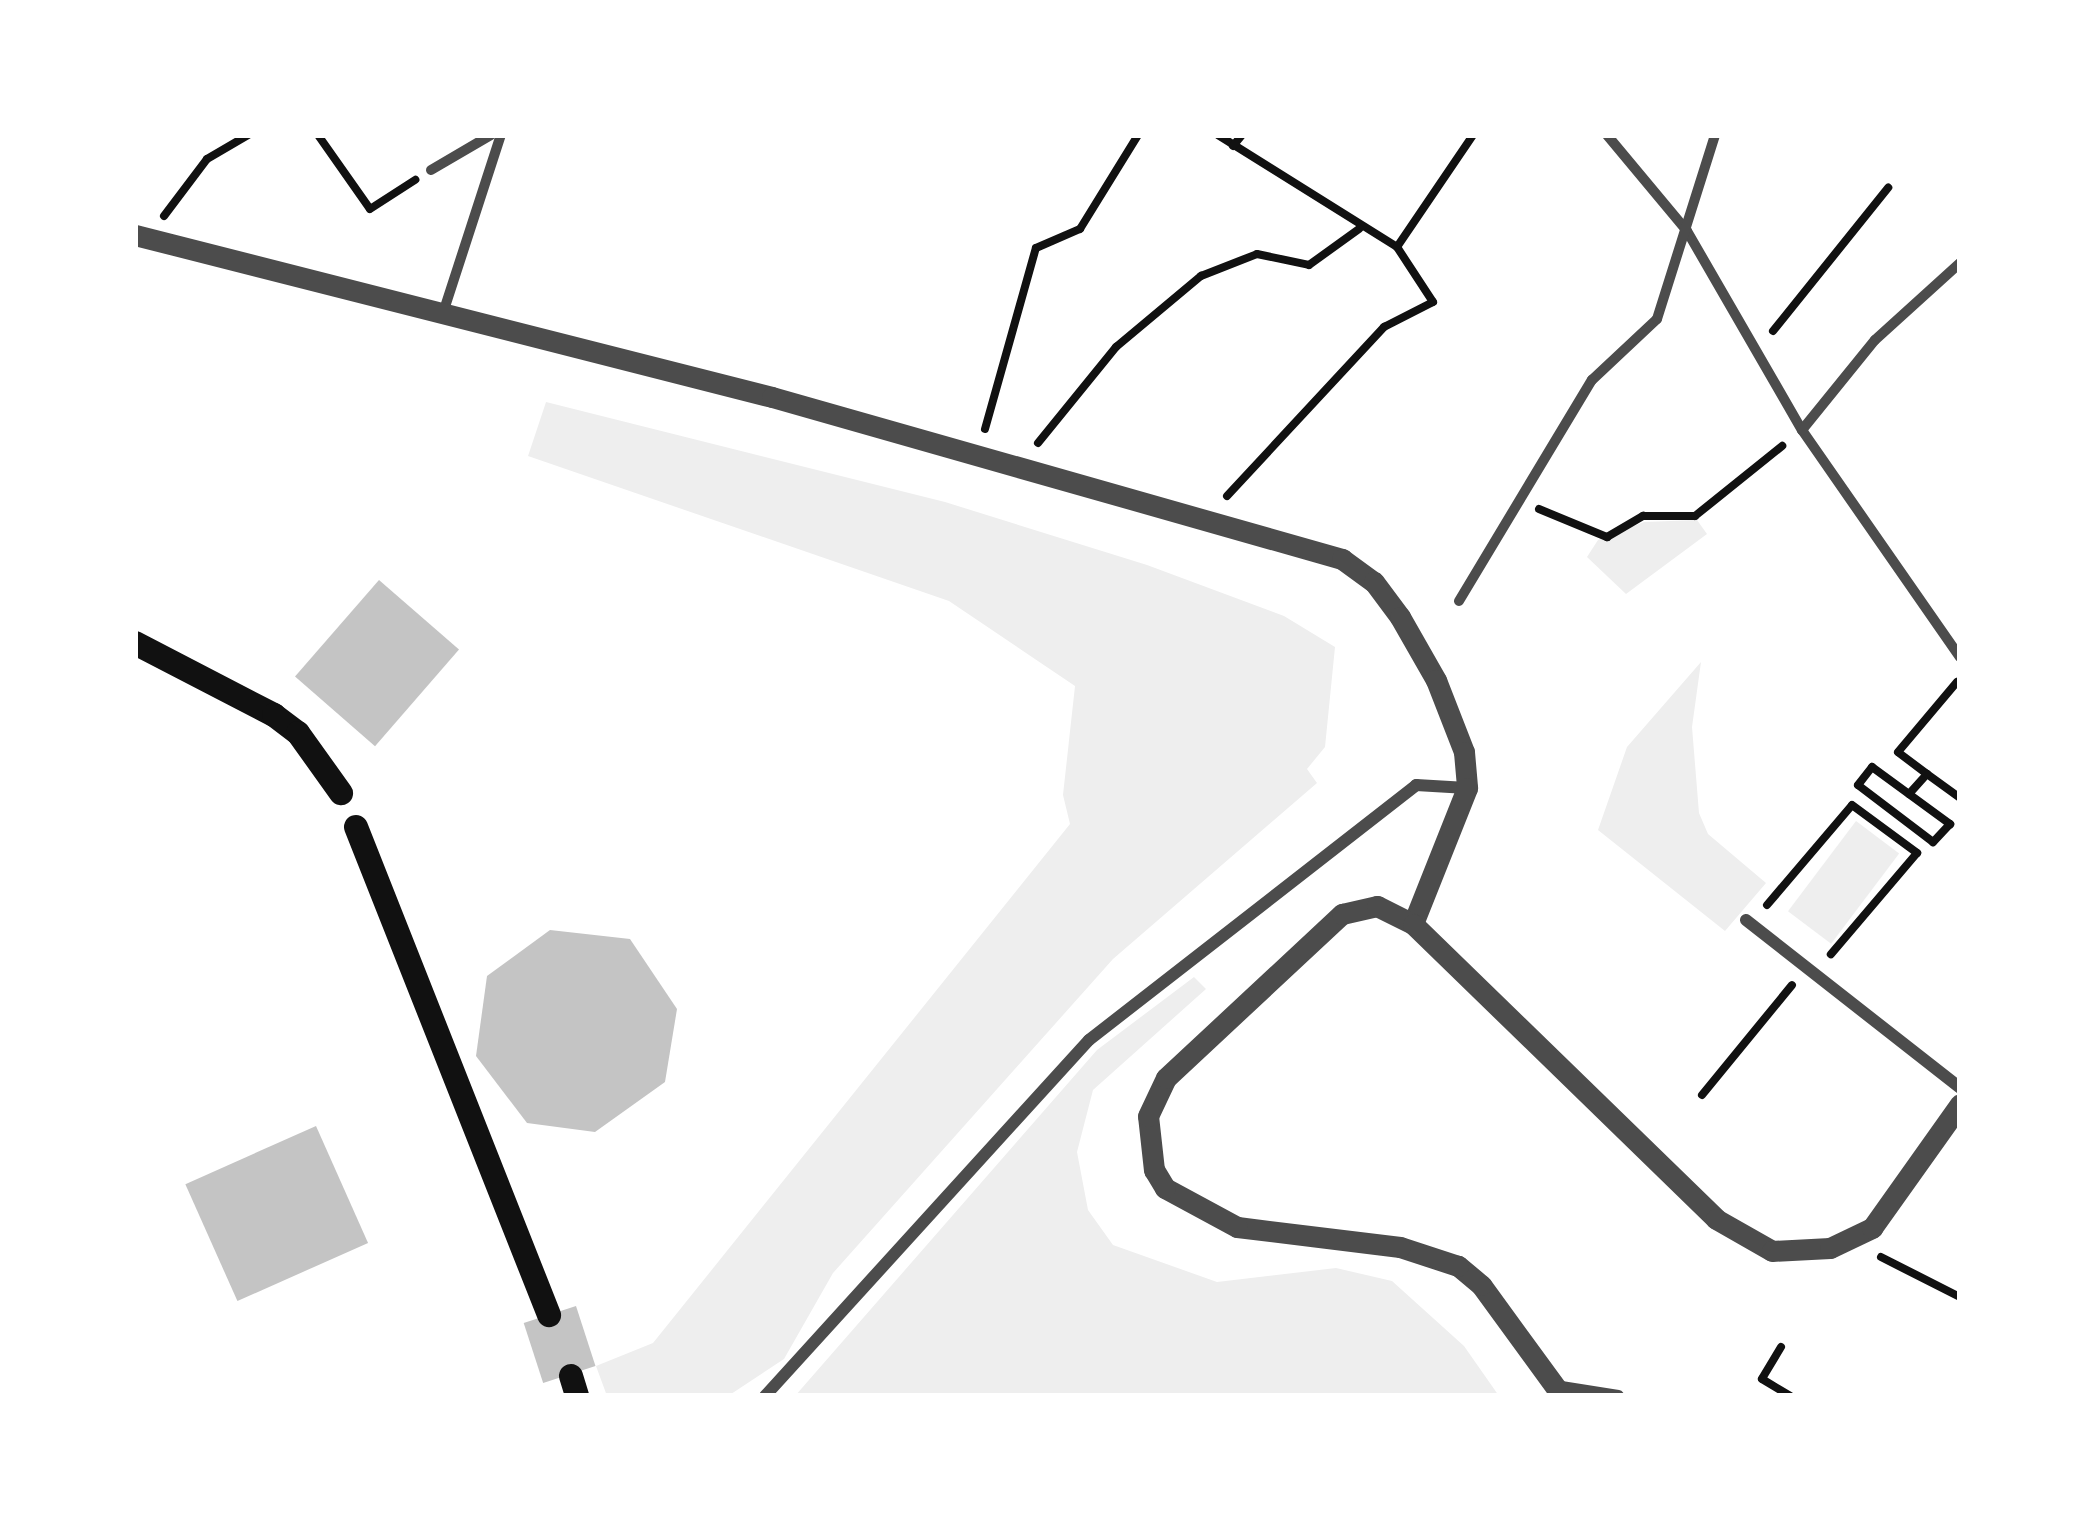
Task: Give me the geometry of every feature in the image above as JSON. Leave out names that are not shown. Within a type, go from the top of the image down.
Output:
[{"type":"main road","points":[[135,643],[286,724],[341,793]]},
{"type":"main road","points":[[356,827],[549,1315]]},
{"type":"street","points":[[431,170],[491,135]]},
{"type":"street","points":[[443,314],[501,135]]},
{"type":"street","points":[[1607,135],[1687,231],[1802,430],[1960,657]]},
{"type":"street","points":[[1459,602],[1592,380],[1657,319],[1715,135]]},
{"type":"street","points":[[141,237],[977,455],[1342,559],[1374,582],[1436,680],[1460,739],[1467,788],[1413,924]]},
{"type":"street","points":[[1802,430],[1875,340],[1960,263]]},
{"type":"street","points":[[765,1396],[1089,1040],[1416,785],[1467,788]]},
{"type":"street","points":[[1618,1396],[1558,1391],[1481,1285],[1458,1266],[1400,1247],[1238,1227],[1179,1198],[1154,1170],[1154,1098],[1270,978],[1356,908],[1377,907],[1413,924],[1745,1243],[1787,1254],[1847,1240],[1872,1228],[1960,1104]]},
{"type":"street","points":[[1746,920],[1960,1088]]},
{"type":"path","points":[[141,237],[207,159],[248,135]]},
{"type":"path","points":[[318,135],[370,209],[431,170]]},
{"type":"path","points":[[977,455],[1036,248],[1080,229],[1138,135]]},
{"type":"path","points":[[1207,520],[1384,327],[1432,302],[1396,247],[1359,229],[1218,135]]},
{"type":"path","points":[[1233,146],[1242,135]]},
{"type":"path","points":[[1396,247],[1473,135]]},
{"type":"path","points":[[1757,352],[1888,188]]},
{"type":"path","points":[[1018,467],[1116,347],[1201,276],[1257,254],[1309,265],[1359,229]]},
{"type":"path","points":[[1520,501],[1607,536],[1643,516],[1695,516],[1802,430]]},
{"type":"path","points":[[1960,679],[1898,752],[1960,798]]},
{"type":"path","points":[[1872,766],[1909,794],[1950,824],[1933,842],[1858,785],[1872,766]]},
{"type":"path","points":[[1909,794],[1927,774]]},
{"type":"path","points":[[1767,905],[1852,805],[1917,853],[1830,955]]},
{"type":"path","points":[[1881,827],[1894,811]]},
{"type":"path","points":[[1702,1095],[1806,968]]},
{"type":"path","points":[[1847,1240],[1960,1297]]},
{"type":"path","points":[[1781,1346],[1762,1379],[1790,1396]]},
{"type":"shaded area","points":[[546,402],[945,502],[1147,565],[1284,616],[1335,647],[1325,747],[1307,769],[1317,783],[1113,959],[833,1273],[784,1359],[728,1396],[607,1396],[596,1366],[653,1343],[1070,824],[1063,795],[1075,686],[949,601],[528,456]]},
{"type":"shaded area","points":[[1697,520],[1707,534],[1626,594],[1587,557],[1598,540],[1644,522]]},
{"type":"shaded area","points":[[1701,662],[1692,727],[1699,813],[1708,834],[1766,883],[1725,931],[1598,830],[1627,747]]},
{"type":"shaded area","points":[[1856,821],[1899,853],[1831,944],[1788,911]]},
{"type":"shaded area","points":[[1194,977],[1206,989],[1093,1090],[1077,1152],[1088,1210],[1113,1245],[1217,1282],[1336,1268],[1392,1281],[1464,1346],[1499,1396],[795,1396],[1097,1050]]},
{"type":"building","points":[[379,580],[459,650],[375,746],[295,677]]},
{"type":"building","points":[[550,930],[630,939],[677,1009],[665,1082],[595,1132],[527,1123],[476,1056],[487,976]]},
{"type":"building","points":[[316,1126],[368,1243],[237,1301],[185,1184]]},
{"type":"building","points":[[576,1306],[595,1366],[543,1383],[524,1323]]}]
